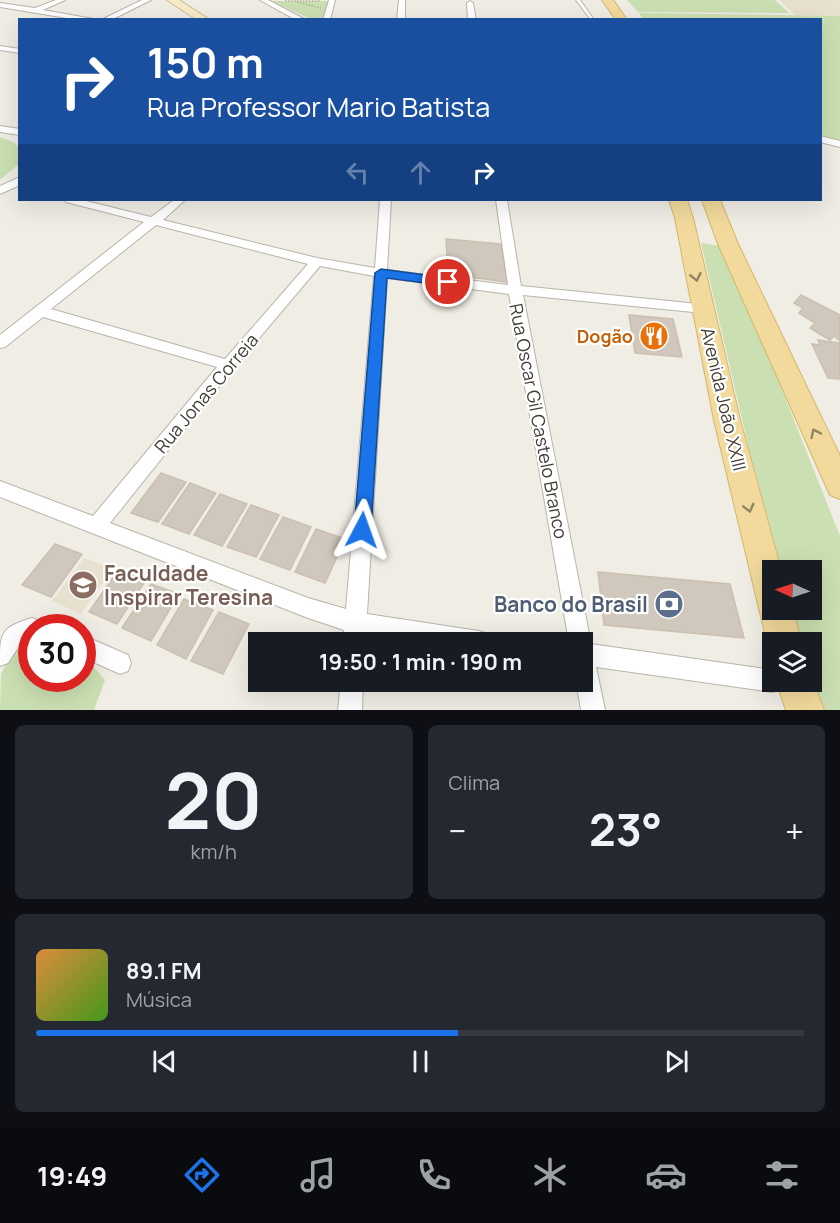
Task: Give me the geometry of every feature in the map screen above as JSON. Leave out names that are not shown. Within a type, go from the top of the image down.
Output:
[{"type":"main road","points":[[585,2],[608,2],[620,18]]},
{"type":"main road","points":[[585,2],[598,18]]},
{"type":"main road","points":[[711,201],[724,234],[840,486]]},
{"type":"main road","points":[[684,219],[724,234]]},
{"type":"main road","name":"Avenida João XXIII","points":[[684,219],[727,420],[763,560]]},
{"type":"street","points":[[36,10],[62,0]]},
{"type":"street","points":[[108,18],[148,0]]},
{"type":"street","points":[[172,0],[202,18]]},
{"type":"street","points":[[263,0],[299,18]]},
{"type":"street","points":[[326,18],[332,0]]},
{"type":"street","points":[[401,18],[402,0]]},
{"type":"street","points":[[470,3],[472,18]]},
{"type":"street","points":[[0,5],[84,18]]},
{"type":"street","points":[[0,48],[18,51]]},
{"type":"street","points":[[0,129],[18,130]]},
{"type":"street","points":[[822,140],[840,144]]},
{"type":"street","points":[[0,191],[17,184]]},
{"type":"street","points":[[74,201],[317,262],[381,273],[515,290],[703,308]]},
{"type":"street","points":[[0,343],[179,201]]},
{"type":"street","points":[[355,632],[386,201]]},
{"type":"street","name":"Rua Oscar Gil Castelo Branco","points":[[502,201],[515,290],[578,632]]},
{"type":"street","name":"Rua Jonas Correia","points":[[97,525],[228,365],[317,262]]},
{"type":"street","points":[[40,311],[228,365]]},
{"type":"street","points":[[0,489],[308,608],[353,632]]},
{"type":"street","points":[[0,655],[14,634],[18,633]]},
{"type":"street","points":[[96,652],[120,663]]},
{"type":"street","points":[[593,655],[762,686]]},
{"type":"street","points":[[350,710],[351,692]]},
{"type":"street","points":[[590,692],[593,710]]},
{"type":"lane","points":[[585,2],[592,18]]},
{"type":"path","points":[[296,1],[329,1],[328,8],[308,6],[296,1]]},
{"type":"shaded area","points":[[779,0],[840,0],[840,16],[795,15]]},
{"type":"shaded area","name":"Faculdade Inspirar Teresina","points":[[84,558],[113,569],[81,614],[52,601]]},
{"type":"green space","points":[[627,0],[775,0],[789,13],[638,12]]},
{"type":"green space","points":[[271,1],[329,1],[325,18],[309,18]]},
{"type":"green space","points":[[639,13],[840,16],[840,140],[822,135],[822,18],[642,18]]},
{"type":"green space","points":[[0,137],[18,146],[18,165],[0,180]]},
{"type":"green space","points":[[701,243],[719,246],[769,357],[840,536],[840,710],[821,710],[816,692],[822,692],[822,632],[798,632],[795,620],[822,620],[822,560],[779,560],[749,449]]},
{"type":"green space","points":[[18,651],[18,692],[96,692],[96,670],[105,680],[94,710],[0,710],[1,674],[11,653]]},
{"type":"building","points":[[446,239],[501,244],[507,282],[448,274]]},
{"type":"building","points":[[801,295],[840,315],[840,341],[834,336],[830,340],[810,328],[815,323],[799,313],[803,308],[794,303]]},
{"type":"building","name":"Dogão","points":[[629,315],[673,319],[682,357],[635,353]]},
{"type":"building","points":[[818,340],[840,343],[840,379],[828,378],[812,344],[820,345]]},
{"type":"building","points":[[161,473],[186,482],[158,522],[131,513]]},
{"type":"building","points":[[190,483],[216,493],[189,534],[162,524]]},
{"type":"building","points":[[220,494],[247,504],[222,546],[194,535]]},
{"type":"building","points":[[251,505],[279,515],[256,557],[227,547]]},
{"type":"building","points":[[283,517],[311,527],[290,570],[260,559]]},
{"type":"building","points":[[316,529],[345,539],[325,583],[295,572]]},
{"type":"building","points":[[55,544],[82,554],[51,597],[22,585]]},
{"type":"building","points":[[118,570],[146,580],[117,624],[89,612]]},
{"type":"building","name":"Banco do Brasil","points":[[598,572],[730,584],[744,638],[604,625]]},
{"type":"building","points":[[151,584],[179,594],[151,641],[122,628]]},
{"type":"building","points":[[184,599],[213,610],[186,659],[157,645]]},
{"type":"building","points":[[219,612],[249,624],[223,674],[191,661]]},
{"type":"place","name":"Dogão","points":[[654,336]]},
{"type":"place","name":"Faculdade Inspirar Teresina","points":[[83,585]]},
{"type":"place","name":"Banco do Brasil","points":[[669,604]]},
{"type":"route","points":[[362,530],[381,273],[448,282]]}]
